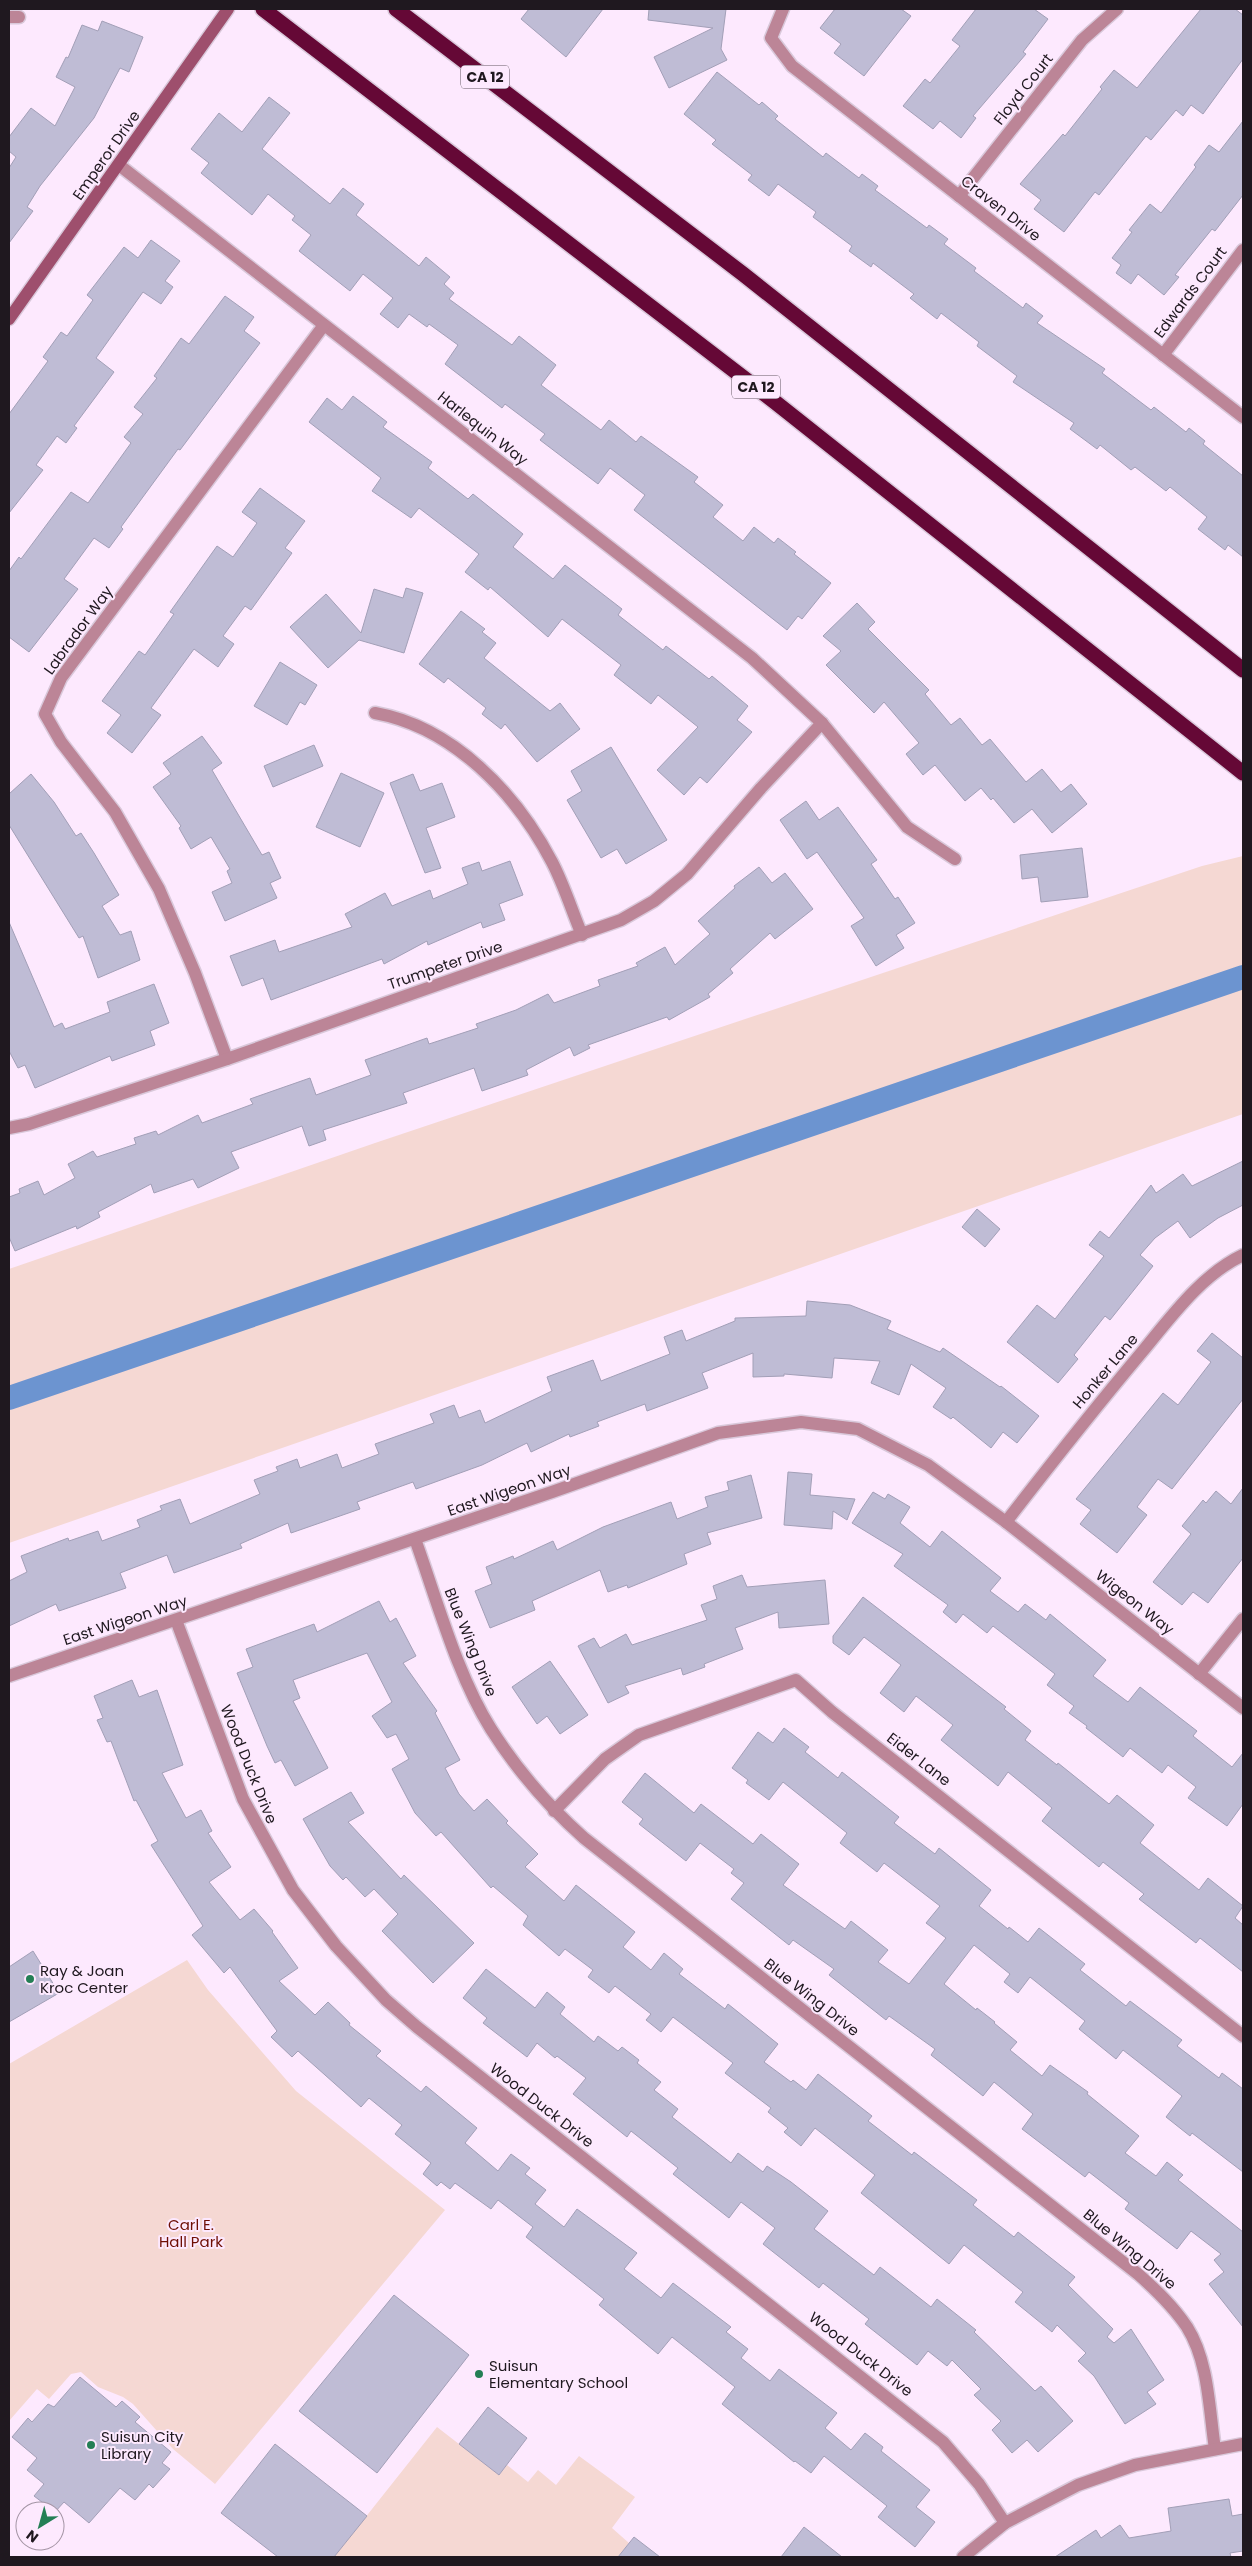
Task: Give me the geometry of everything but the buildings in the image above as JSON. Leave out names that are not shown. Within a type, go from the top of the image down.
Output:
[{"type":"highway","name":"CA 12","points":[[263,9],[775,402],[1243,773]]},
{"type":"highway","name":"CA 12","points":[[396,9],[735,268],[1243,670]]},
{"type":"street","name":"Emperor Drive","points":[[9,319],[228,9]]},
{"type":"street","name":"Craven Drive","points":[[783,9],[771,38],[792,66],[1243,416]]},
{"type":"street","name":"Floyd Court","points":[[959,196],[1082,40],[1117,9]]},
{"type":"street","name":"Harlequin Way","points":[[119,165],[752,658],[822,724],[907,827],[955,859]]},
{"type":"street","name":"Edwards Court","points":[[1163,355],[1243,250]]},
{"type":"street","name":"Labrador Way","points":[[227,1059],[195,973],[159,889],[115,812],[61,742],[45,714],[61,678],[324,325]]},
{"type":"street","points":[[375,713],[400,717],[436,735],[488,775],[526,818],[552,862],[582,935]]},
{"type":"street","name":"Trumpeter Drive","points":[[9,1128],[29,1124],[227,1059],[621,920],[654,901],[687,874],[761,788],[822,724]]},
{"type":"street","name":"Honker Lane","points":[[1006,1522],[1084,1421],[1180,1307],[1206,1280],[1243,1255]]},
{"type":"street","name":"East Wigeon Way","points":[[9,1676],[415,1539],[718,1433],[802,1422],[858,1430],[928,1465],[1006,1522]]},
{"type":"street","name":"Wigeon Way","points":[[1006,1522],[1243,1708]]},
{"type":"street","name":"Blue Wing Drive","points":[[415,1539],[467,1682],[490,1728],[518,1769],[554,1811],[600,1850],[1138,2274],[1167,2301],[1188,2328],[1202,2361],[1215,2449]]},
{"type":"street","points":[[1199,1674],[1243,1619]]},
{"type":"street","name":"Wood Duck Drive","points":[[176,1620],[243,1799],[293,1890],[336,1946],[386,2000],[417,2027],[936,2436],[979,2484],[1005,2522]]},
{"type":"street","name":"Eider Lane","points":[[554,1811],[605,1759],[639,1735],[796,1680],[832,1712],[1243,2036]]},
{"type":"street","points":[[963,2557],[1005,2522],[1078,2485],[1135,2464],[1243,2444]]},
{"type":"green space","points":[[1243,856],[1243,1114],[9,1543],[9,1269],[375,1143],[1202,866]]},
{"type":"green space","name":"Carl E. Hall Park","points":[[187,1960],[208,1990],[296,2091],[445,2210],[215,2484],[173,2449],[133,2404],[123,2397],[98,2387],[81,2372],[71,2374],[49,2399],[37,2389],[9,2421],[9,2064]]},
{"type":"green space","points":[[437,2427],[499,2475],[507,2465],[528,2482],[538,2470],[556,2485],[579,2456],[635,2497],[612,2528],[629,2543],[618,2557],[334,2557]]},
{"type":"waterway","points":[[9,1398],[1243,977]]},
{"type":"place","name":"Ray & Joan Kroc Center","points":[[30,1979]]},
{"type":"place","name":"Suisun Elementary School","points":[[479,2374]]},
{"type":"place","name":"Suisun City Library","points":[[91,2445]]}]
